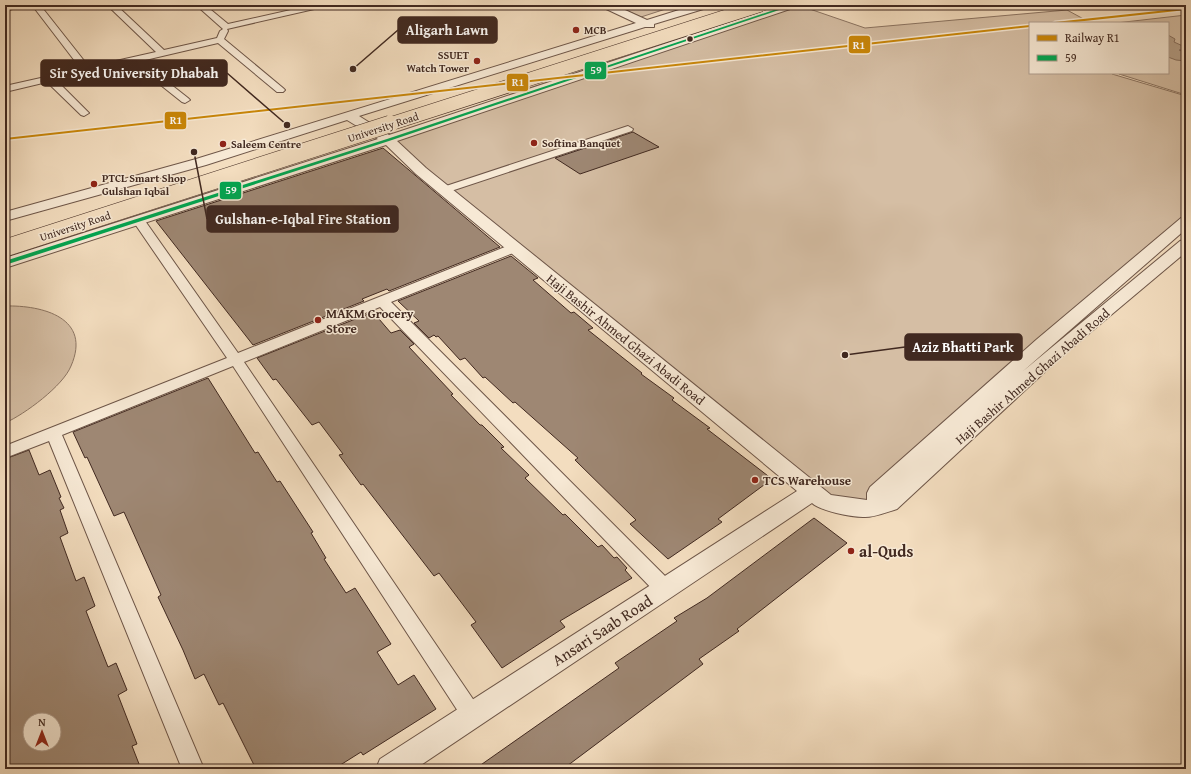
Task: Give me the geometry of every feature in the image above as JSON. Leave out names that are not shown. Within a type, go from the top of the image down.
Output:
[{"type":"main road","name":"University Road","points":[[27,226],[175,182],[733,5]]},
{"type":"main road","name":"University Road","points":[[5,248],[761,5]]},
{"type":"street","points":[[5,8],[16,5]]},
{"type":"street","points":[[36,5],[87,70]]},
{"type":"street","points":[[111,5],[162,53]]},
{"type":"street","points":[[200,5],[226,27]]},
{"type":"street","points":[[283,5],[293,12]]},
{"type":"street","points":[[226,27],[323,5]]},
{"type":"street","points":[[606,5],[686,41]]},
{"type":"street","points":[[5,217],[201,162],[706,5]]},
{"type":"street","points":[[5,263],[388,140],[792,5]]},
{"type":"street","points":[[220,40],[226,27]]},
{"type":"street","points":[[5,89],[220,40]]},
{"type":"street","points":[[220,40],[280,90]]},
{"type":"street","points":[[134,59],[184,100]]},
{"type":"street","points":[[49,79],[84,113]]},
{"type":"street","name":"Haji Bashir Ahmed Ghazi Abadi Road","points":[[350,116],[388,140],[420,171],[825,502],[864,509],[889,503],[1055,353],[1186,244]]},
{"type":"street","points":[[444,190],[628,129]]},
{"type":"street","points":[[139,221],[235,359],[472,715]]},
{"type":"street","name":"Haji Bashir Ahmed Ghazi Abadi Road","points":[[877,506],[878,492],[1042,344],[1186,221]]},
{"type":"street","points":[[5,452],[54,434],[235,359],[514,248]]},
{"type":"street","points":[[382,301],[665,589]]},
{"type":"street","points":[[54,434],[193,769]]},
{"type":"street","name":"Ansari Saab Road","points":[[390,769],[813,492]]},
{"type":"shaded area","points":[[615,5],[678,5],[641,17]]},
{"type":"shaded area","points":[[792,5],[798,5],[865,28],[1067,10],[1089,22],[1029,22],[1029,74],[1112,74],[1186,96],[1186,218],[889,503],[864,509],[814,492],[386,141]]},
{"type":"shaded area","points":[[1186,15],[1186,95],[1119,74],[1169,74],[1169,22],[1125,22]]},
{"type":"shaded area","points":[[1169,36],[1175,39],[1174,42],[1185,47],[1186,50],[1179,50],[1186,53],[1186,61],[1169,57]]},
{"type":"shaded area","points":[[5,306],[34,308],[48,312],[60,318],[69,326],[75,336],[76,350],[67,374],[60,382],[33,406],[5,423]]},
{"type":"building","points":[[633,132],[659,147],[580,174],[555,158]]},
{"type":"building","points":[[383,148],[500,247],[389,291],[387,289],[362,299],[364,301],[253,345],[156,221]]},
{"type":"building","points":[[511,256],[538,278],[533,280],[571,313],[574,312],[593,328],[588,330],[642,373],[641,374],[674,398],[672,400],[710,428],[707,429],[772,479],[718,519],[722,522],[668,559],[630,524],[636,520],[575,460],[578,458],[515,402],[513,403],[485,377],[483,378],[465,358],[460,360],[438,336],[436,337],[434,335],[429,338],[414,323],[419,321],[398,301]]},
{"type":"building","points":[[373,312],[391,333],[400,330],[414,344],[409,347],[453,394],[451,395],[504,447],[501,448],[529,475],[525,478],[563,515],[565,514],[598,547],[602,545],[614,558],[617,557],[627,568],[625,570],[632,578],[560,621],[565,627],[502,668],[471,625],[476,622],[439,573],[434,576],[363,484],[361,485],[339,455],[343,454],[319,422],[312,425],[276,379],[273,380],[257,358]]},
{"type":"building","points":[[208,378],[255,453],[258,452],[277,482],[280,481],[313,532],[311,533],[326,558],[324,559],[346,593],[355,588],[391,644],[377,652],[398,685],[414,675],[436,709],[363,755],[361,752],[334,769],[256,769],[223,703],[219,705],[204,674],[195,679],[158,597],[161,595],[124,512],[114,516],[87,457],[85,458],[73,432]]},
{"type":"building","points":[[29,450],[39,475],[50,470],[61,497],[59,498],[64,508],[60,510],[68,533],[60,537],[76,581],[84,577],[95,606],[86,611],[108,667],[116,663],[127,690],[118,695],[137,744],[132,746],[141,769],[5,769],[5,459]]},
{"type":"building","points":[[814,518],[847,543],[737,629],[739,631],[699,659],[703,664],[563,769],[475,769],[619,668],[615,663],[677,621],[674,618],[707,598]]},
{"type":"rail line","name":"R1","points":[[1064,22],[1186,9]]},
{"type":"rail line","name":"R1","points":[[5,139],[1029,26]]},
{"type":"transit line","name":"59","points":[[5,263],[388,140],[792,5]]},
{"type":"place","name":"MCB","points":[[576,30]]},
{"type":"place","name":"SSUET Watch Tower","points":[[477,61]]},
{"type":"place","name":"Aligarh Lawn","points":[[353,69]]},
{"type":"place","name":"Sir Syed University Dhabah","points":[[287,125]]},
{"type":"place","name":"Softina Banquet","points":[[534,143]]},
{"type":"place","name":"Saleem Centre","points":[[223,144]]},
{"type":"place","name":"Gulshan-e-Iqbal Fire Station","points":[[194,152]]},
{"type":"place","name":"PTCL Smart Shop Gulshan Iqbal","points":[[94,184]]},
{"type":"place","name":"MAKM Grocery Store","points":[[318,320]]},
{"type":"place","name":"Aziz Bhatti Park","points":[[845,355]]},
{"type":"place","name":"TCS Warehouse","points":[[755,480]]},
{"type":"place","name":"al-Quds","points":[[851,551]]}]
